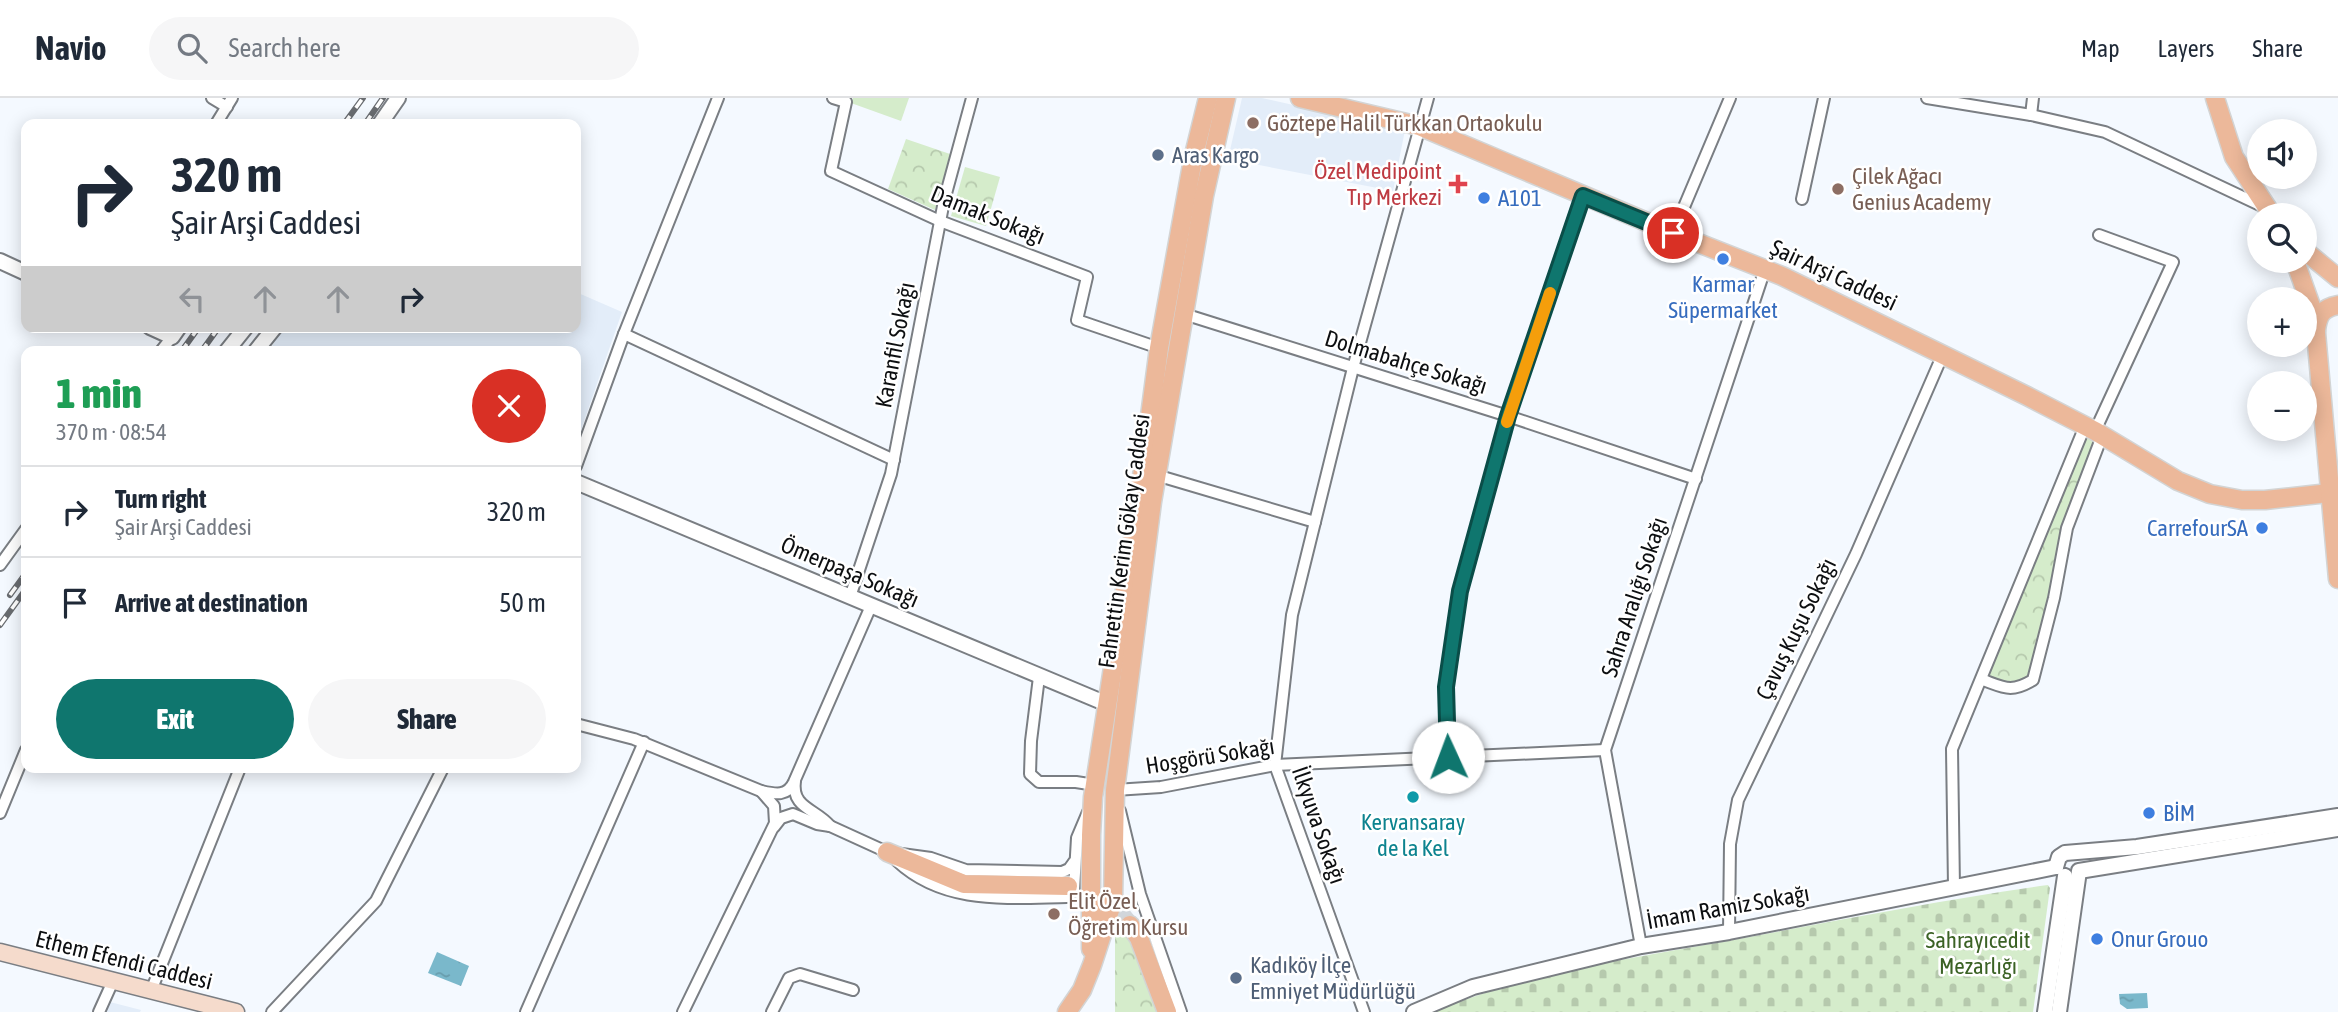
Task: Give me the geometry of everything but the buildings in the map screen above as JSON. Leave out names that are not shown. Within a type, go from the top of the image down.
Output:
[{"type":"main road","name":"Fahrettin Kerim Gökay Caddesi","points":[[1082,989],[1091,953],[1091,835],[1095,785],[1140,492],[1158,348],[1193,159],[1208,98]]},
{"type":"main road","name":"Fahrettin Kerim Gökay Caddesi","points":[[1067,1012],[1082,989],[1113,901],[1115,790],[1156,475],[1204,196],[1226,98]]},
{"type":"main road","name":"Şair Arşi Caddesi","points":[[1300,98],[1419,126],[1765,269],[1943,354],[2094,431],[2178,481],[2210,494],[2242,500],[2265,500],[2333,493]]},
{"type":"main road","points":[[2215,98],[2234,157],[2265,203]]},
{"type":"main road","points":[[2317,261],[2338,278]]},
{"type":"main road","points":[[2317,327],[2319,314],[2338,305]]},
{"type":"main road","points":[[2317,348],[2322,422],[2333,493],[2338,579]]},
{"type":"main road","points":[[2322,422],[2330,454],[2338,466]]},
{"type":"main road","points":[[887,852],[964,884],[1068,886]]},
{"type":"main road","points":[[1130,925],[1139,939],[1167,1012]]},
{"type":"main road","name":"Ethem Efendi Caddesi","points":[[0,952],[236,1012]]},
{"type":"street","points":[[212,98],[230,102],[219,119]]},
{"type":"street","points":[[383,119],[398,98]]},
{"type":"street","points":[[581,452],[624,334],[718,98]]},
{"type":"street","name":"Damak Sokağı","points":[[833,98],[846,102],[831,171],[940,220],[1087,276],[1077,320],[1158,348]]},
{"type":"street","name":"Karanfil Sokağı","points":[[850,597],[894,460],[948,181],[972,98]]},
{"type":"street","name":"İlkyuva Sokağı","points":[[1364,1012],[1275,765],[1292,615],[1353,368],[1428,98]]},
{"type":"street","points":[[1673,233],[1730,98]]},
{"type":"street","points":[[1801,199],[1824,98]]},
{"type":"street","points":[[1927,98],[2031,115],[2105,132],[2252,203]]},
{"type":"street","points":[[2031,115],[2033,98]]},
{"type":"street","points":[[1448,757],[1446,687],[1460,591],[1508,416],[1583,196]]},
{"type":"street","points":[[1954,887],[1952,749],[2094,431],[2173,262],[2099,235]]},
{"type":"street","points":[[0,261],[21,271]]},
{"type":"street","name":"Sahra Aralığı Sokağı","points":[[1641,946],[1605,750],[1765,269]]},
{"type":"street","name":"Dolmabahçe Sokağı","points":[[1184,314],[1696,478]]},
{"type":"street","points":[[624,334],[894,460]]},
{"type":"street","name":"Çavuş Kuşu Sokağı","points":[[1729,932],[1730,844],[1738,800],[1851,564],[1943,354]]},
{"type":"street","points":[[1983,680],[2008,689],[2018,688],[2033,680],[2054,597],[2067,528],[2094,431]]},
{"type":"street","points":[[1156,475],[1315,522]]},
{"type":"street","name":"Ömerpaşa Sokağı","points":[[581,484],[1107,704]]},
{"type":"street","points":[[0,565],[21,536]]},
{"type":"street","points":[[581,725],[644,742],[761,791],[774,794],[785,792],[792,787],[870,606]]},
{"type":"street","points":[[683,1012],[774,827],[781,818],[790,814],[831,826],[887,852],[922,881],[956,894],[1069,897],[1074,890],[1074,859],[1078,834],[1088,813],[1095,785],[1039,782],[1032,778],[1031,741],[1039,677]]},
{"type":"street","points":[[526,1012],[644,742]]},
{"type":"street","name":"Hoşgörü Sokağı","points":[[1115,790],[1161,787],[1275,765],[1605,750]]},
{"type":"street","points":[[0,813],[21,762]]},
{"type":"street","points":[[151,990],[238,773]]},
{"type":"street","points":[[272,1012],[376,901],[440,773]]},
{"type":"street","points":[[796,778],[794,792],[799,803],[822,816],[831,826]]},
{"type":"street","points":[[1115,790],[1143,906],[1181,1012]]},
{"type":"street","points":[[761,791],[774,806],[774,827]]},
{"type":"street","points":[[2045,1012],[2060,872],[2059,857],[2068,852],[2137,847],[2338,816]]},
{"type":"street","points":[[2060,872],[2073,876],[2079,870],[2338,829]]},
{"type":"street","points":[[887,852],[926,857],[972,871],[1063,872],[1070,868],[1074,859]]},
{"type":"street","points":[[2059,1012],[2080,864],[2078,857],[2068,852]]},
{"type":"street","name":"İmam Ramiz Sokağı","points":[[1414,1012],[1473,986],[1641,946],[1729,932],[1954,887],[2060,872]]},
{"type":"street","points":[[772,1012],[789,978],[800,974],[852,990]]},
{"type":"street","points":[[99,1012],[113,981]]},
{"type":"shaded area","points":[[1242,98],[1262,98],[1405,130],[1393,191],[1228,159]]},
{"type":"shaded area","points":[[581,294],[622,312],[581,430],[581,346],[272,346],[280,333],[581,333]]},
{"type":"shaded area","points":[[110,1002],[141,1010],[106,1012]]},
{"type":"green space","points":[[853,98],[909,98],[901,121],[851,103]]},
{"type":"green space","points":[[906,139],[950,154],[935,210],[888,189]]},
{"type":"green space","points":[[965,167],[1000,177],[986,226],[951,216]]},
{"type":"green space","points":[[2084,436],[2098,442],[2064,524],[2031,678],[2009,685],[1985,677]]},
{"type":"green space","name":"Sahrayıcedit Mezarlığı","points":[[2048,885],[2050,888],[2033,1012],[1433,1012],[1503,987],[1576,969],[1926,904]]},
{"type":"green space","points":[[1127,928],[1158,1012],[1115,1012],[1115,933]]},
{"type":"water","points":[[437,952],[469,966],[461,986],[428,973]]},
{"type":"water","points":[[2147,993],[2148,1008],[2127,1009],[2120,1004],[2119,994]]},
{"type":"tunnel","points":[[1076,886],[1105,894],[1130,925]]},
{"type":"railway","points":[[348,119],[363,98]]},
{"type":"railway","points":[[368,119],[383,98]]},
{"type":"railway","points":[[185,346],[195,333]]},
{"type":"railway","points":[[205,346],[215,333]]},
{"type":"railway","points":[[10,595],[21,580]]},
{"type":"railway","points":[[0,625],[21,596]]},
{"type":"slow traffic","points":[[1507,422],[1550,293]]},
{"type":"place","name":"Göztepe Halil Türkkan Ortaokulu","points":[[1253,123]]},
{"type":"place","name":"Aras Kargo","points":[[1158,155]]},
{"type":"place","name":"Özel Medipoint Tıp Merkezi","points":[[1458,184]]},
{"type":"place","name":"Çilek Ağacı Genius Academy","points":[[1838,189]]},
{"type":"place","name":"A101","points":[[1484,198]]},
{"type":"place","name":"Karmar Süpermarket","points":[[1723,259]]},
{"type":"place","name":"CarrefourSA","points":[[2262,528]]},
{"type":"place","name":"Kervansaray de la Kel","points":[[1413,797]]},
{"type":"place","name":"BİM","points":[[2149,813]]},
{"type":"place","name":"Elit Özel Öğretim Kursu","points":[[1054,914]]},
{"type":"place","name":"Onur Grouo","points":[[2097,939]]},
{"type":"place","name":"Kadıköy İlçe Emniyet Müdürlüğü","points":[[1236,978]]},
{"type":"route","points":[[1448,757],[1446,687],[1460,591],[1508,416],[1583,196],[1673,233]]}]
